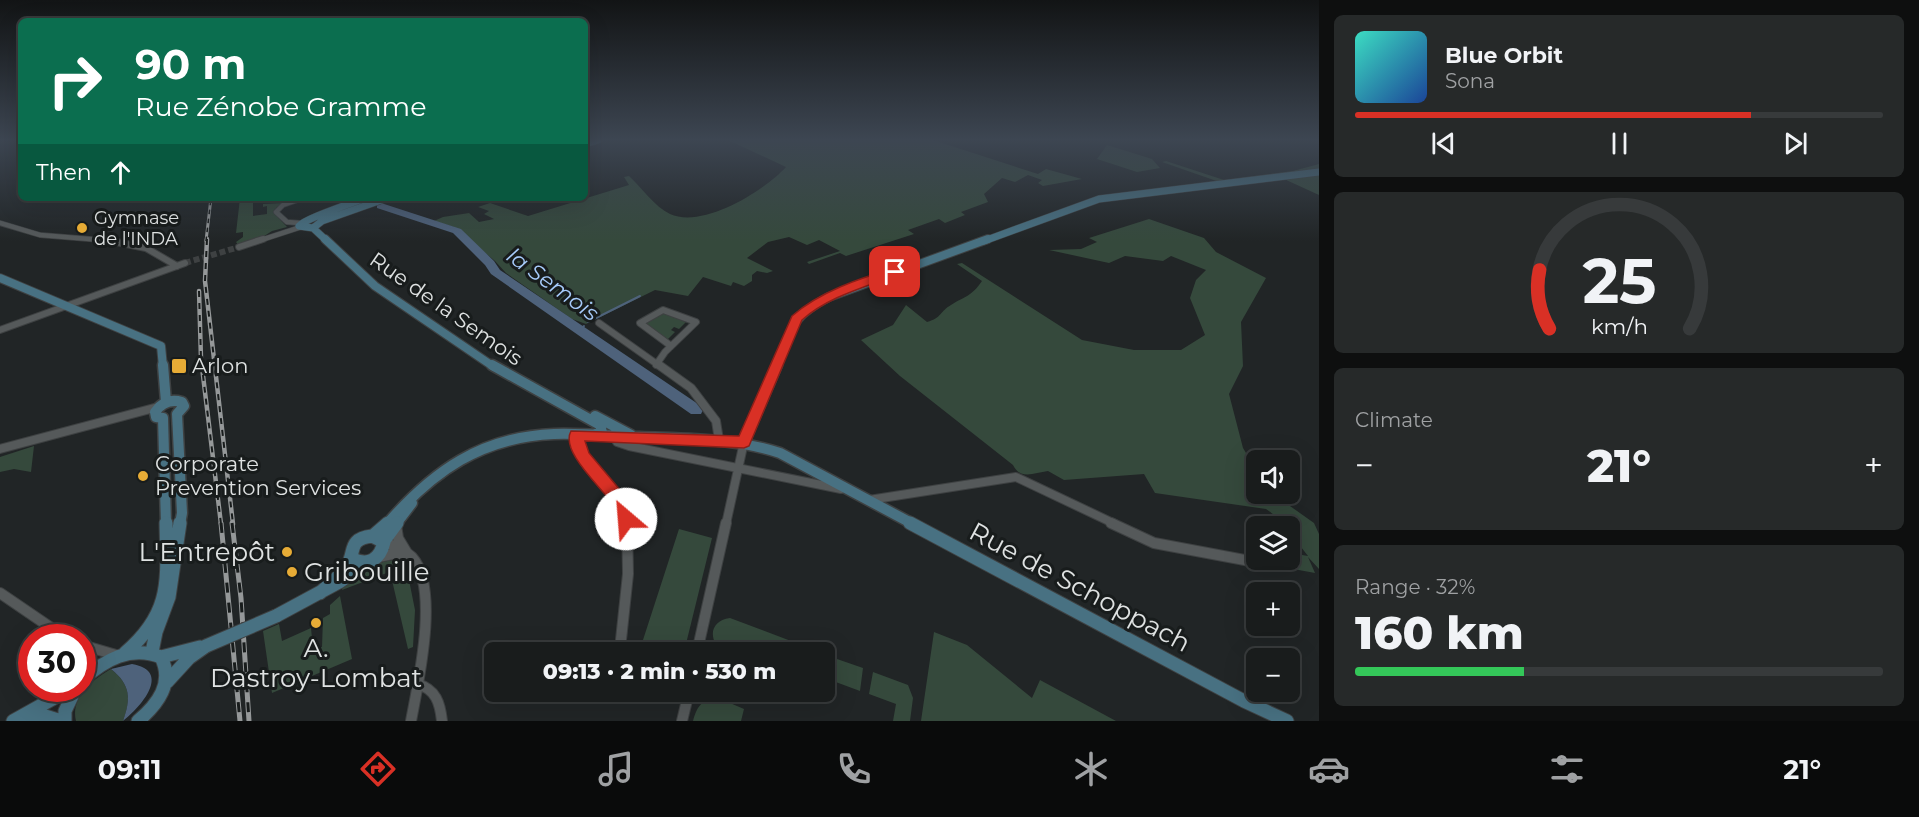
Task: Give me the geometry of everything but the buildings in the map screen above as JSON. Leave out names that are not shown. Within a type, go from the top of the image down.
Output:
[{"type":"main road","points":[[744,442],[796,319],[810,307],[829,297],[1099,199],[1306,174]]},
{"type":"main road","points":[[300,225],[307,219],[320,219],[363,201]]},
{"type":"main road","points":[[300,225],[313,228],[320,219]]},
{"type":"main road","name":"Rue de la Semois","points":[[313,228],[375,286],[505,374],[600,425],[602,432],[590,436]]},
{"type":"main road","points":[[0,278],[161,346],[162,405]]},
{"type":"main road","name":"Rue de la Semois","points":[[535,391],[606,421],[617,434]]},
{"type":"main road","name":"Rue de la Semois","points":[[551,399],[603,422],[617,434]]},
{"type":"main road","points":[[96,670],[121,654],[147,633],[159,609],[167,584],[163,418],[155,415],[162,405],[176,400],[183,404],[177,416],[182,513],[174,546],[169,597],[156,632],[157,655],[168,672],[167,682]]},
{"type":"main road","name":"Rue de Schoppach","points":[[424,487],[446,468],[478,451],[528,436],[617,434],[744,442],[780,453],[1244,701],[1287,721]]},
{"type":"main road","points":[[320,593],[346,568],[356,542],[380,540],[396,525],[424,487]]},
{"type":"main road","points":[[380,540],[386,527],[400,509],[424,487]]},
{"type":"main road","points":[[138,721],[153,707],[167,682],[189,658],[206,646],[276,616],[320,593],[373,560],[384,547],[380,540]]},
{"type":"main road","points":[[351,558],[360,564],[373,560]]},
{"type":"main road","points":[[121,654],[144,651],[157,655],[206,646]]},
{"type":"main road","points":[[13,721],[48,702]]},
{"type":"main road","points":[[20,721],[42,715],[63,721],[69,702]]},
{"type":"street","points":[[294,201],[283,205],[276,212],[286,222],[300,225]]},
{"type":"street","points":[[0,223],[31,233],[84,236],[136,245],[159,252],[177,266]]},
{"type":"street","points":[[239,247],[300,225]]},
{"type":"street","points":[[0,330],[185,263]]},
{"type":"street","points":[[656,365],[671,346],[696,322],[663,310],[639,323],[671,346]]},
{"type":"street","points":[[599,323],[694,392],[716,421],[719,440]]},
{"type":"street","points":[[0,448],[162,405]]},
{"type":"street","points":[[617,434],[617,442],[629,446],[852,491]]},
{"type":"street","points":[[576,435],[577,446],[583,457],[620,501],[626,519],[628,572],[621,642]]},
{"type":"street","points":[[700,642],[744,442]]},
{"type":"street","points":[[868,500],[1016,477],[1154,543],[1246,560]]},
{"type":"street","points":[[396,525],[398,538],[409,555]]},
{"type":"street","points":[[380,540],[416,561],[426,605],[423,650],[411,721]]},
{"type":"street","points":[[373,560],[393,554],[409,555]]},
{"type":"street","points":[[0,593],[45,624]]},
{"type":"street","points":[[96,648],[121,654]]},
{"type":"street","points":[[417,684],[429,686],[437,695],[442,721]]},
{"type":"street","points":[[682,721],[687,702]]},
{"type":"green space","points":[[779,174],[1063,174],[1082,179],[1043,186],[1038,183],[1042,180],[1028,175],[1015,182],[1002,178],[984,194],[988,202],[961,212],[965,215],[945,223],[939,219],[908,230],[914,234],[846,256],[840,253],[809,264],[807,262],[840,251],[819,240],[807,245],[789,237],[768,242],[747,258],[773,271],[767,273],[757,271],[752,275],[752,281],[744,286],[733,282],[731,286],[703,277],[688,296],[655,290],[586,324],[572,319],[506,273],[454,227],[434,221],[443,217],[469,213],[479,222],[494,219],[484,214],[489,211],[478,207],[490,203],[528,216],[577,201],[588,201],[588,198],[629,185],[624,177],[629,176],[664,211],[684,217],[699,216],[732,205]]},
{"type":"green space","points":[[1195,174],[1205,174],[1224,180],[1273,174],[1319,174],[1319,195],[1284,179],[1231,186]]},
{"type":"green space","points":[[240,201],[253,201],[253,216],[267,214],[267,206],[263,207],[263,204],[286,203],[277,207],[273,212],[287,227],[272,231],[258,240],[239,246],[236,242],[243,237],[243,232],[236,233]]},
{"type":"green space","points":[[1149,219],[1204,238],[1216,252],[1266,278],[1241,322],[1243,366],[1229,394],[1246,453],[1246,504],[1287,504],[1314,523],[1319,534],[1319,569],[1308,557],[1315,573],[1299,570],[1300,555],[1308,556],[1300,546],[1300,516],[1276,516],[1266,509],[1155,493],[1144,474],[1064,480],[1048,471],[1019,473],[1013,465],[900,376],[861,340],[893,325],[906,305],[927,322],[971,293],[982,281],[957,264],[962,263],[1082,340],[1134,350],[1181,350],[1205,335],[1190,298],[1196,280],[1206,270],[1171,256],[1163,261],[1125,256],[1109,263],[1049,250],[1081,249],[1097,242],[1089,238]]},
{"type":"green space","points":[[664,312],[690,321],[691,324],[686,322],[679,329],[674,327],[671,330],[675,332],[668,339],[671,343],[645,326],[646,321]]},
{"type":"green space","points":[[34,446],[31,472],[14,469],[0,472],[0,457]]},
{"type":"green space","points":[[679,529],[712,538],[686,642],[642,642]]},
{"type":"green space","points":[[398,560],[405,566],[342,590],[343,586],[369,569],[383,562]]},
{"type":"green space","points":[[407,570],[415,610],[413,647],[408,649],[391,576]]},
{"type":"green space","points":[[340,596],[352,659],[272,693],[263,631],[279,624],[282,641],[311,628],[313,649],[322,647],[323,618],[330,614],[330,605]]},
{"type":"green space","points":[[730,618],[794,642],[715,642],[713,632],[718,623]]},
{"type":"green space","points":[[934,632],[967,645],[1032,698],[1040,680],[1116,721],[921,721]]},
{"type":"green space","points":[[837,659],[863,668],[860,691],[835,682]]},
{"type":"green space","points":[[111,669],[126,687],[128,699],[123,721],[76,721],[78,702],[96,702],[97,678]]},
{"type":"green space","points":[[873,672],[908,685],[913,698],[910,721],[893,721],[896,704],[869,694]]},
{"type":"green space","points":[[704,702],[728,702],[744,709],[741,721],[693,721],[700,705]]},
{"type":"water","points":[[132,664],[144,668],[150,674],[152,682],[144,699],[123,721],[128,693],[118,675],[111,669]]},
{"type":"waterway","name":"la Semois","points":[[381,206],[457,231],[490,263],[495,272],[696,410]]},
{"type":"waterway","points":[[588,322],[640,296]]},
{"type":"waterway","name":"la Semois","points":[[580,329],[584,326]]},
{"type":"tunnel","points":[[185,263],[239,247]]},
{"type":"railway","points":[[206,241],[211,201]]},
{"type":"railway","points":[[207,239],[205,281],[233,524]]},
{"type":"railway","points":[[199,291],[201,359],[221,524]]},
{"type":"railway","points":[[221,523],[240,721]]},
{"type":"railway","points":[[232,523],[241,598],[249,721]]},
{"type":"place","name":"Gymnase de l'INDA","points":[[82,228]]},
{"type":"place","name":"Arlon","points":[[179,366]]},
{"type":"place","name":"Corporate Prevention Services","points":[[143,476]]},
{"type":"place","name":"L'Entrepôt","points":[[287,552]]},
{"type":"place","name":"Gribouille","points":[[292,572]]},
{"type":"place","name":"A. Dastroy-Lombat","points":[[316,623]]},
{"type":"route","points":[[626,519],[620,501],[583,457],[577,446],[576,435],[744,442],[796,319],[810,307],[829,297],[895,272]]}]
